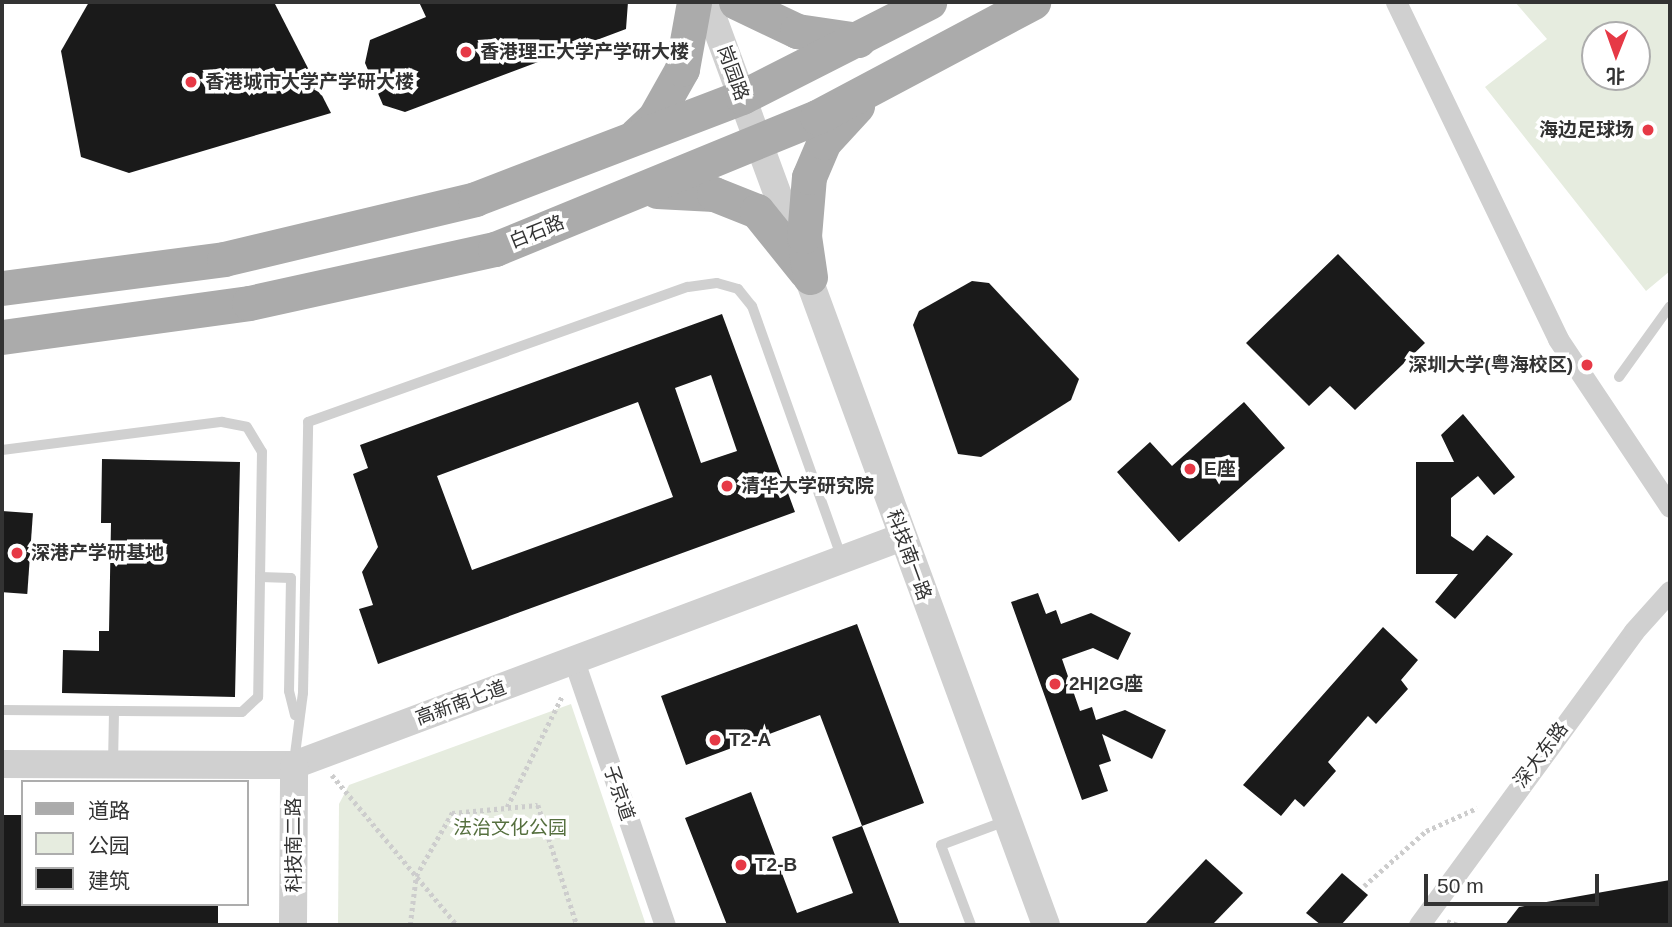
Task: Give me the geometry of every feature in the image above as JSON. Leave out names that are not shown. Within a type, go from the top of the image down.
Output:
[{"type":"main road","points":[[631,140],[655,117],[682,69],[694,2]]},
{"type":"main road","points":[[736,2],[797,31],[858,40]]},
{"type":"main road","points":[[2,288],[224,259],[475,199],[742,97],[929,2]]},
{"type":"main road","name":"白石路","points":[[2,337],[249,303],[482,251],[758,144],[875,89],[1033,2]]},
{"type":"main road","points":[[810,277],[804,236],[814,161],[875,89]]},
{"type":"main road","points":[[641,191],[714,194],[757,211],[810,277]]},
{"type":"street","name":"岗园路","points":[[707,2],[758,144]]},
{"type":"street","points":[[1396,2],[1558,339],[1670,507]]},
{"type":"street","name":"科技南一路","points":[[758,144],[810,277],[902,537],[1046,925]]},
{"type":"street","name":"高新南七道","points":[[2,764],[305,761],[575,664],[902,537]]},
{"type":"street","name":"深大东路","points":[[1419,925],[1513,792],[1670,592]]},
{"type":"street","name":"子京道","points":[[575,664],[665,925]]},
{"type":"street","name":"科技南二路","points":[[293,925],[305,761]]},
{"type":"lane","points":[[296,717],[303,692],[308,422],[688,287],[738,289],[752,306],[842,559]]},
{"type":"lane","points":[[1619,377],[1670,306]]},
{"type":"lane","points":[[2,450],[222,422],[247,427],[262,452],[258,697],[242,712],[2,710]]},
{"type":"lane","points":[[260,577],[291,578],[289,691],[305,761]]},
{"type":"lane","points":[[113,764],[114,711]]},
{"type":"lane","points":[[971,925],[941,845],[1006,821]]},
{"type":"path","points":[[507,808],[575,664]]},
{"type":"path","points":[[305,761],[416,876],[457,925]]},
{"type":"path","points":[[1364,886],[1426,831],[1513,792]]},
{"type":"path","points":[[410,925],[416,876],[452,813],[538,805],[577,925]]},
{"type":"green space","points":[[1515,2],[1670,2],[1670,271],[1646,291],[1485,87],[1547,39]]},
{"type":"green space","name":"法治文化公园","points":[[571,704],[646,925],[338,925],[339,804],[349,785]]},
{"type":"building","name":"香港城市大学产学研大楼","points":[[89,2],[274,2],[331,113],[129,173],[81,157],[61,51]]},
{"type":"building","name":"香港理工大学产学研大楼","points":[[419,2],[628,2],[626,29],[405,112],[383,105],[365,63],[370,40],[426,17]]},
{"type":"building","points":[[1338,254],[1425,343],[1355,410],[1330,386],[1309,406],[1246,343]]},
{"type":"building","points":[[972,281],[989,283],[1079,379],[1071,400],[981,457],[958,454],[913,325],[919,311]]},
{"type":"building","name":"清华大学研究院","points":[[722,314],[795,512],[378,664],[359,609],[373,605],[362,572],[378,547],[353,474],[368,468],[360,445]],"holes":[[[711,375],[737,451],[701,463],[675,388]],[[638,402],[673,497],[472,570],[437,476]]]},
{"type":"building","name":"E座","points":[[1244,402],[1285,448],[1179,542],[1117,472],[1150,442],[1172,466]]},
{"type":"building","points":[[1463,414],[1515,477],[1494,495],[1478,476],[1451,498],[1451,536],[1473,551],[1487,535],[1513,554],[1455,619],[1435,602],[1458,574],[1416,574],[1416,462],[1454,462],[1441,435]]},
{"type":"building","points":[[102,459],[240,462],[235,697],[62,693],[63,650],[99,651],[99,631],[109,631],[111,523],[101,523]]},
{"type":"building","name":"深港产学研基地","points":[[2,511],[33,513],[27,594],[2,592]]},
{"type":"building","name":"2H|2G座","points":[[1038,593],[1046,614],[1056,610],[1061,624],[1091,613],[1131,633],[1118,660],[1093,648],[1062,659],[1080,711],[1092,707],[1096,720],[1125,710],[1166,730],[1152,759],[1102,734],[1111,761],[1099,765],[1108,791],[1082,800],[1011,602]]},
{"type":"building","name":"T2-A","points":[[857,624],[924,803],[862,826],[820,715],[686,765],[661,696]]},
{"type":"building","points":[[1383,627],[1418,660],[1401,680],[1408,689],[1376,724],[1368,716],[1328,762],[1336,771],[1304,807],[1295,799],[1281,816],[1243,785]]},
{"type":"building","name":"T2-B","points":[[751,792],[797,913],[853,893],[832,837],[862,826],[900,925],[727,925],[685,818]]},
{"type":"building","points":[[2,815],[21,815],[21,906],[218,906],[218,923],[2,923]]},
{"type":"building","points":[[1206,859],[1243,893],[1212,925],[1144,925]]},
{"type":"building","points":[[1342,873],[1368,895],[1341,925],[1321,925],[1306,913]]},
{"type":"building","points":[[1670,880],[1670,925],[1505,925],[1519,907]]},
{"type":"place","name":"香港理工大学产学研大楼","points":[[466,52]]},
{"type":"place","name":"香港城市大学产学研大楼","points":[[191,82]]},
{"type":"place","name":"海边足球场","points":[[1648,130]]},
{"type":"place","name":"深圳大学(粤海校区)","points":[[1587,365]]},
{"type":"place","name":"E座","points":[[1190,469]]},
{"type":"place","name":"清华大学研究院","points":[[727,486]]},
{"type":"place","name":"深港产学研基地","points":[[17,553]]},
{"type":"place","name":"2H|2G座","points":[[1055,684]]},
{"type":"place","name":"T2-A","points":[[715,740]]},
{"type":"place","name":"T2-B","points":[[741,865]]}]
